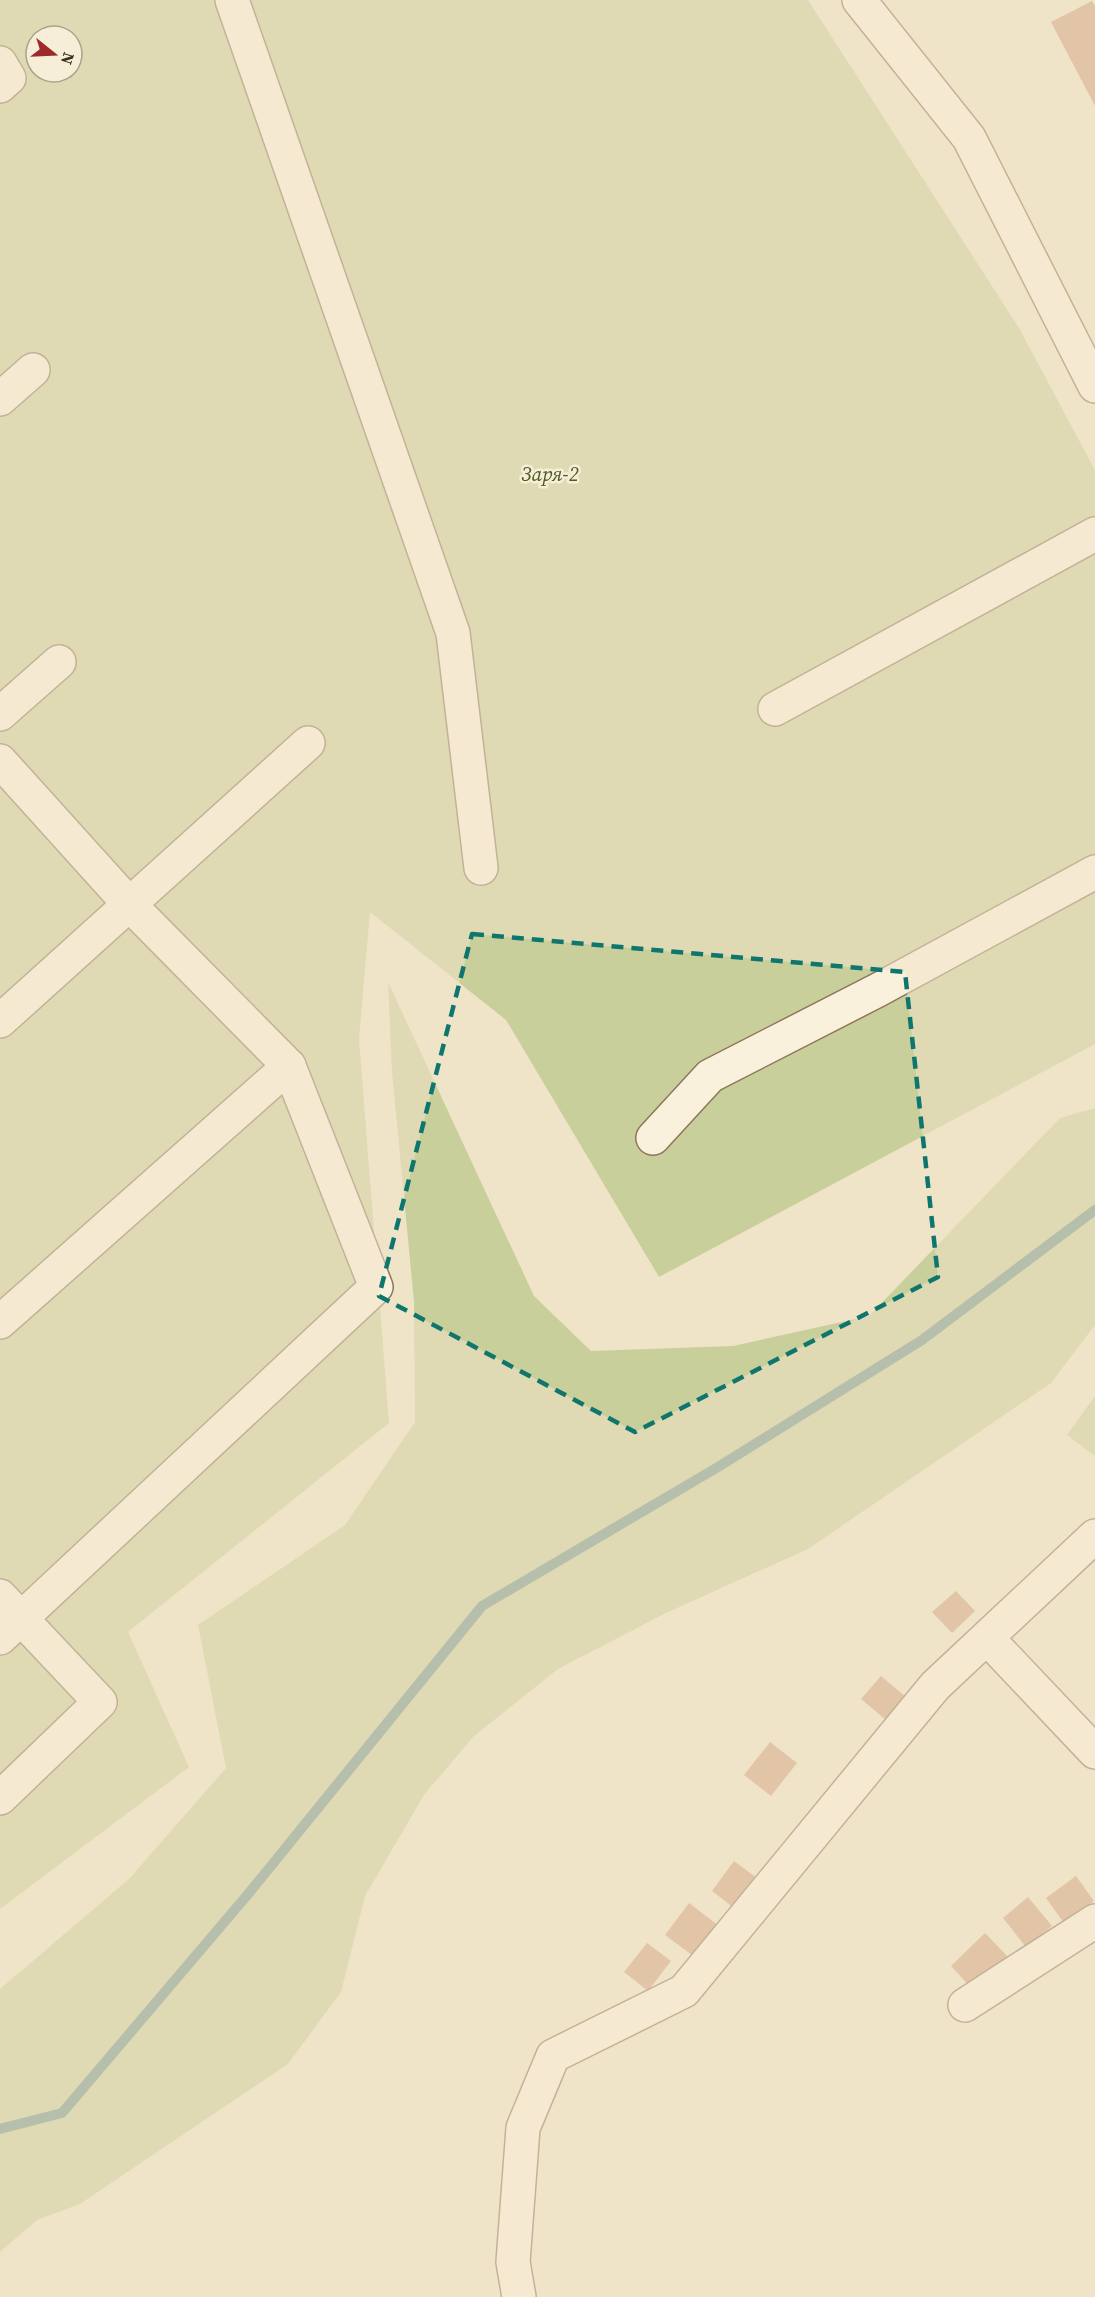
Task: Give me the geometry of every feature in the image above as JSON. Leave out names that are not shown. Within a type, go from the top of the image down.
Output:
[{"type":"street","points":[[232,0],[453,633],[481,868]]},
{"type":"street","points":[[859,0],[969,138],[1095,386]]},
{"type":"street","points":[[0,63],[9,78],[0,86]]},
{"type":"street","points":[[0,399],[33,370]]},
{"type":"street","points":[[775,710],[1095,534]]},
{"type":"street","points":[[0,714],[58,662]]},
{"type":"street","points":[[0,1021],[308,743]]},
{"type":"street","points":[[0,761],[130,906],[289,1066],[376,1287],[7,1618],[100,1702],[0,1798]]},
{"type":"street","points":[[653,1138],[710,1076],[878,990],[1095,872]]},
{"type":"street","points":[[0,1322],[289,1066]]},
{"type":"street","points":[[519,2297],[513,2262],[523,2128],[553,2056],[684,1991],[935,1686],[988,1639],[1095,1536]]},
{"type":"street","points":[[988,1639],[1095,1752]]},
{"type":"street","points":[[965,2005],[1095,1922]]},
{"type":"highlighted area","points":[[472,934],[905,972],[938,1277],[635,1432],[379,1296]]},
{"type":"green space","name":"Заря-2","points":[[0,0],[808,0],[1019,328],[1095,470],[1095,1044],[659,1277],[506,1020],[370,912],[359,1039],[389,1423],[128,1632],[189,1767],[0,1909]]},
{"type":"green space","points":[[388,982],[534,1296],[591,1351],[733,1346],[869,1316],[1060,1118],[1095,1108],[1095,1325],[1051,1383],[808,1549],[664,1614],[558,1669],[473,1737],[424,1795],[365,1896],[341,1992],[288,2064],[80,2204],[37,2220],[0,2252],[0,1989],[130,1878],[226,1768],[198,1625],[345,1525],[415,1422],[414,1302],[392,1072]]},
{"type":"green space","points":[[1095,1396],[1095,1456],[1067,1435]]},
{"type":"building","points":[[1092,1],[1095,6],[1095,106],[1051,22]]},
{"type":"building","points":[[956,1591],[975,1611],[952,1633],[932,1612]]},
{"type":"building","points":[[881,1676],[906,1697],[886,1720],[861,1699]]},
{"type":"building","points":[[770,1742],[797,1763],[771,1796],[744,1775]]},
{"type":"building","points":[[734,1861],[757,1878],[734,1908],[712,1891]]},
{"type":"building","points":[[1076,1876],[1094,1901],[1064,1923],[1046,1898]]},
{"type":"building","points":[[1028,1897],[1052,1926],[1026,1947],[1003,1918]]},
{"type":"building","points":[[689,1903],[719,1926],[696,1958],[665,1935]]},
{"type":"building","points":[[985,1933],[1010,1959],[975,1992],[951,1966]]},
{"type":"building","points":[[647,1943],[671,1961],[648,1991],[624,1972]]},
{"type":"waterway","points":[[0,2129],[62,2113],[249,1893],[482,1606],[718,1467],[922,1340],[1095,1210]]}]
